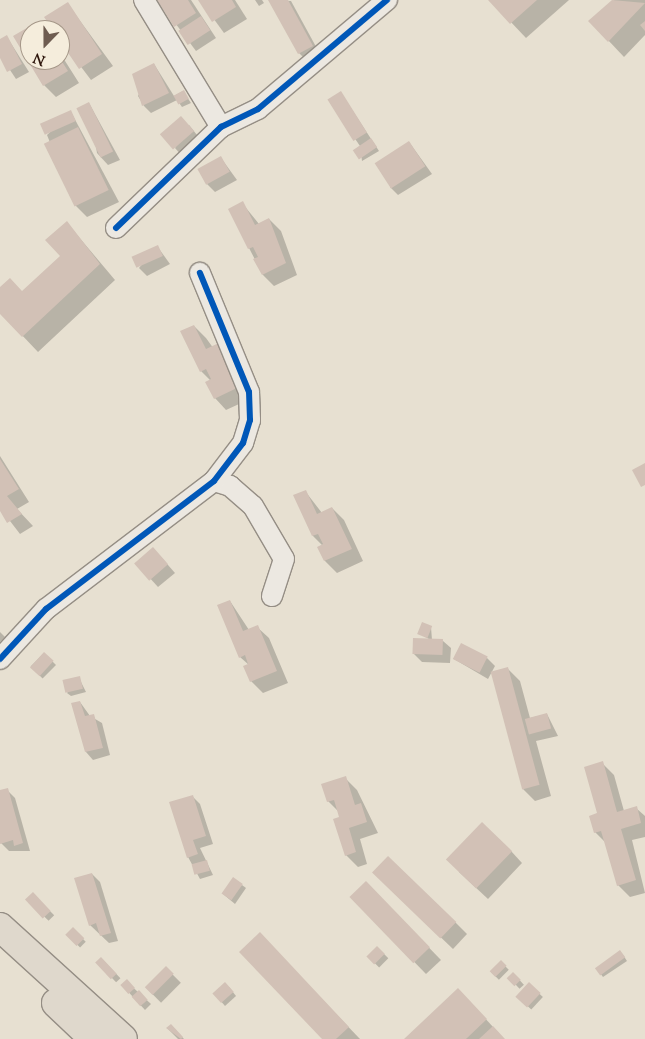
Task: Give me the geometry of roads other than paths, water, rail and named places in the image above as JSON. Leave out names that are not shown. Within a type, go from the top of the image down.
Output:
[{"type":"main road","points":[[0,927],[123,1039]]},
{"type":"main road","points":[[0,951],[94,1039]]},
{"type":"street","points":[[144,0],[221,127]]},
{"type":"street","points":[[116,228],[221,127],[258,109],[387,0]]},
{"type":"street","points":[[0,660],[46,608],[214,481],[243,443],[250,420],[249,392],[200,273]]},
{"type":"street","points":[[214,481],[230,486],[247,499],[284,559],[272,596]]}]
